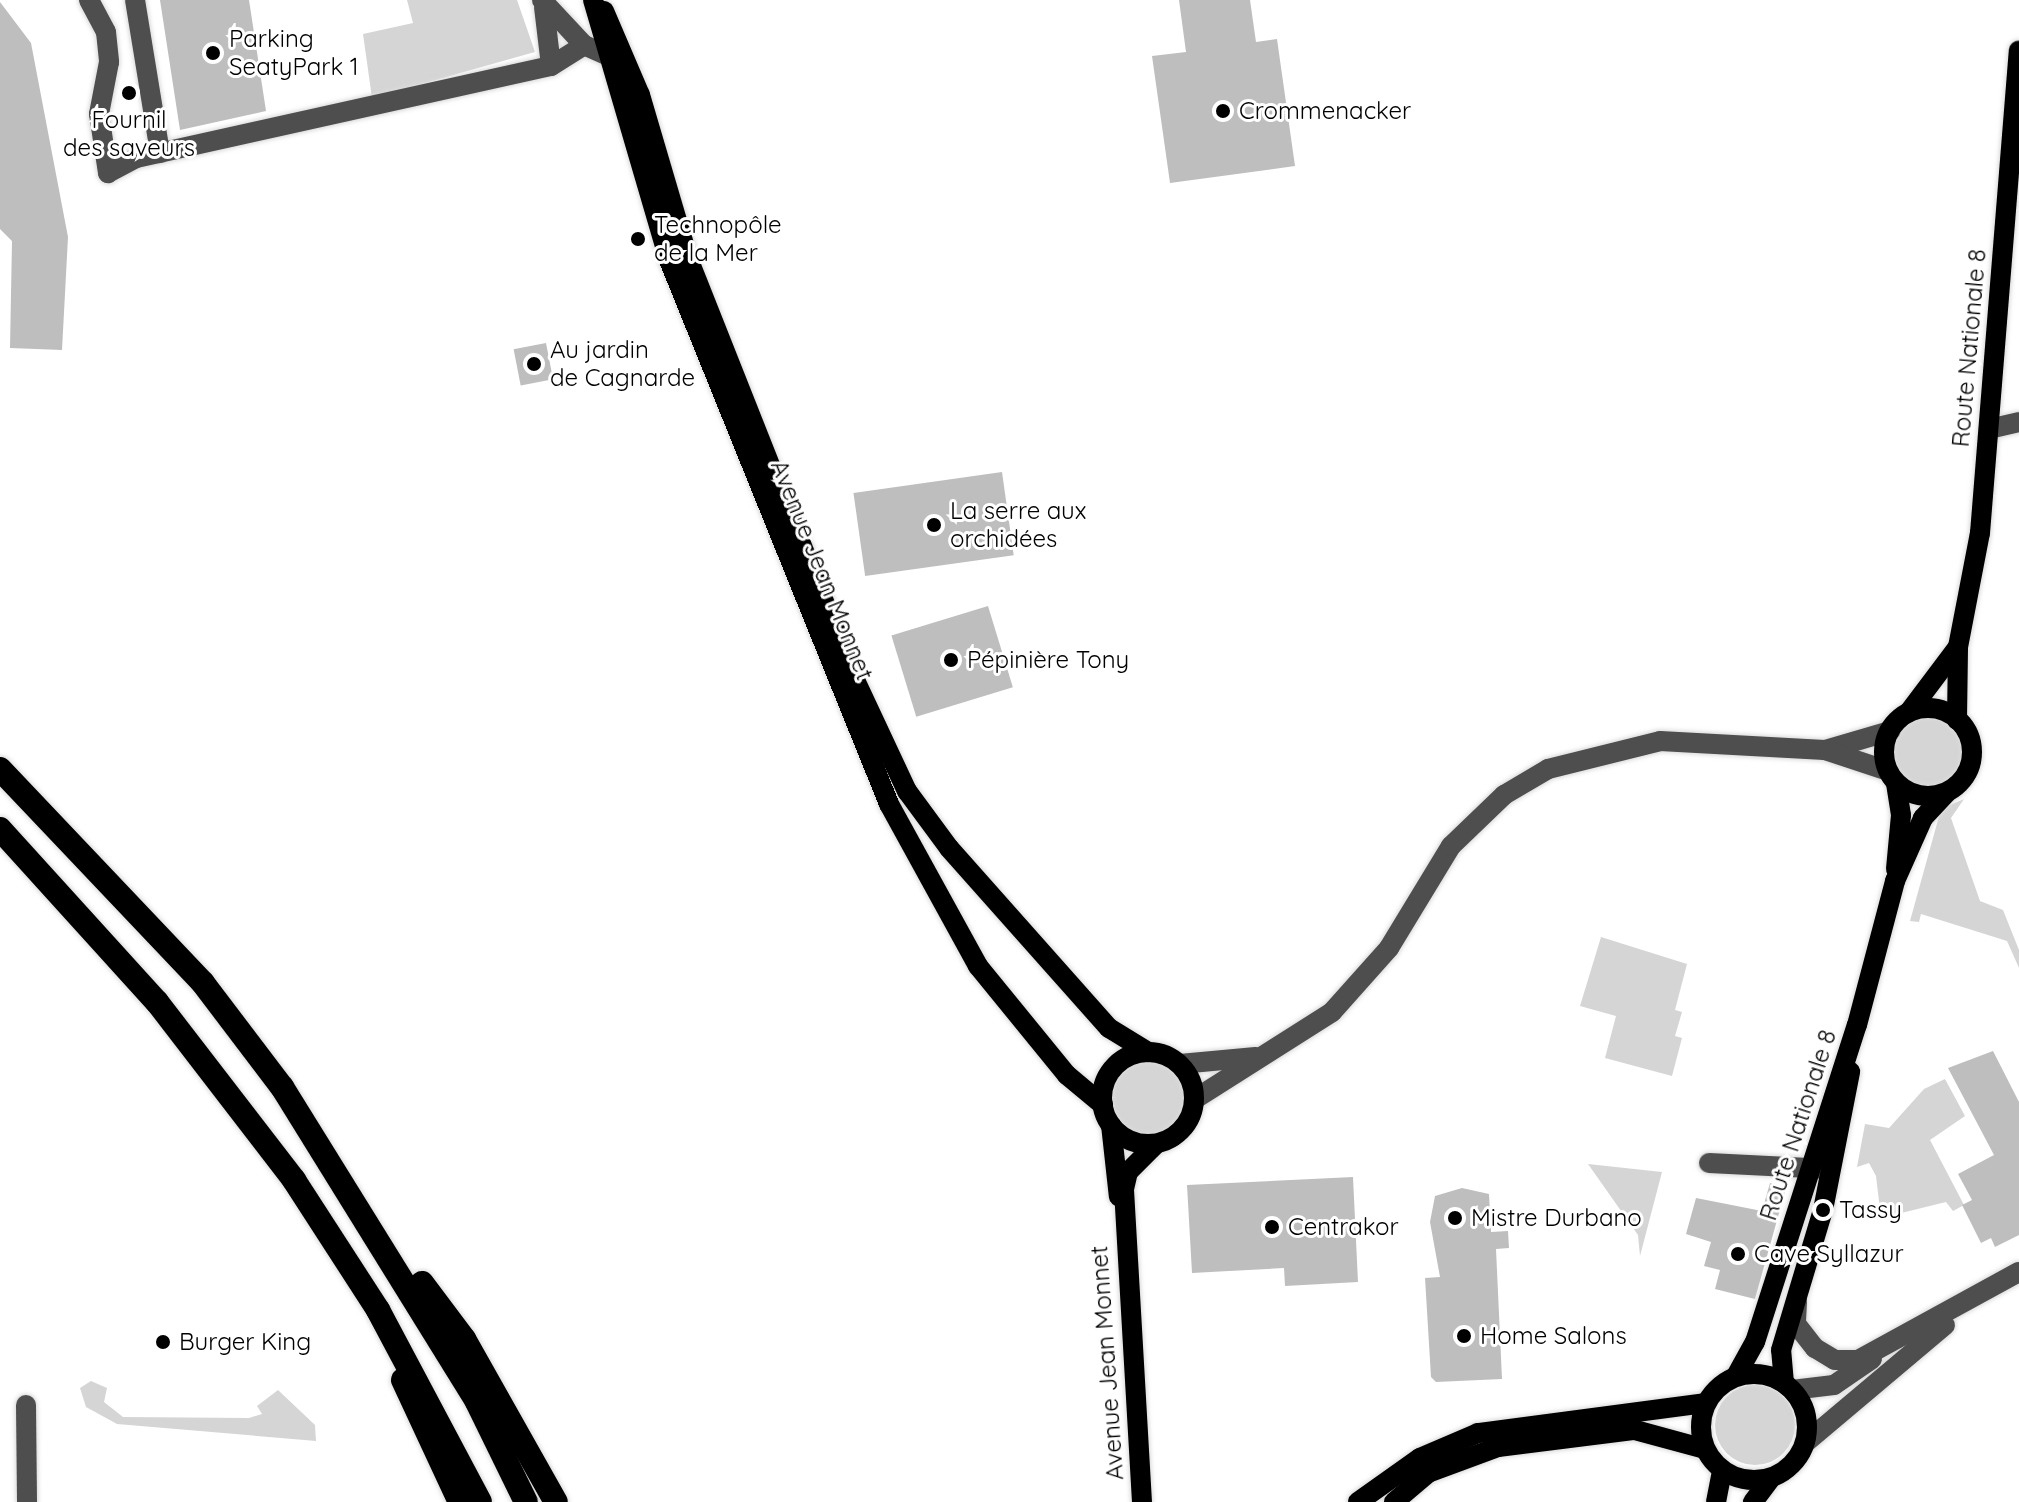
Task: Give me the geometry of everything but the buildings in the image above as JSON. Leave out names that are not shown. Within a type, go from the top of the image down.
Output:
[{"type":"highway","points":[[0,769],[203,983],[350,1188],[464,1339],[556,1502]]},
{"type":"highway","points":[[0,829],[80,911],[224,1084],[378,1310],[480,1502]]},
{"type":"highway","points":[[350,1188],[477,1402],[526,1502]]},
{"type":"highway","points":[[378,1310],[419,1421],[460,1502]]},
{"type":"main road","name":"Avenue Jean Monnet","points":[[593,0],[605,53],[669,260],[889,804],[978,966],[1067,1075],[1103,1105]]},
{"type":"main road","name":"Avenue Jean Monnet","points":[[599,0],[629,66],[688,258],[855,680],[907,791],[959,860],[1109,1028],[1148,1052]]},
{"type":"main road","name":"Route Nationale 8","points":[[1957,720],[1958,647],[1980,533],[2019,51]]},
{"type":"main road","name":"Route Nationale 8","points":[[1909,712],[1958,647]]},
{"type":"main road","points":[[1935,709],[1957,720],[1971,745],[1971,759],[1967,773],[1946,793],[1919,796],[1892,776],[1890,731],[1909,712],[1935,709]]},
{"type":"main road","name":"Route Nationale 8","points":[[1892,776],[1901,815],[1895,881]]},
{"type":"main road","name":"Route Nationale 8","points":[[1788,1387],[1781,1350],[1797,1298],[1822,1168],[1895,881],[1923,818],[1946,793]]},
{"type":"main road","points":[[1148,1052],[1180,1064],[1195,1099],[1186,1126],[1156,1144],[1131,1141],[1111,1125],[1103,1105],[1114,1067],[1148,1052]]},
{"type":"main road","name":"Avenue Jean Monnet","points":[[1111,1125],[1124,1221],[1142,1502]]},
{"type":"main road","name":"Avenue Jean Monnet","points":[[1124,1221],[1128,1172],[1156,1144]]},
{"type":"main road","name":"Route Nationale 8","points":[[1736,1376],[1755,1342],[1822,1168]]},
{"type":"main road","points":[[1358,1502],[1420,1458],[1478,1433],[1706,1403],[1736,1376],[1761,1374],[1788,1387],[1806,1415],[1805,1443],[1793,1464],[1771,1478],[1753,1502]]},
{"type":"main road","points":[[1705,1449],[1706,1403]]},
{"type":"main road","points":[[1394,1502],[1428,1473],[1498,1447],[1635,1430],[1705,1449],[1722,1470],[1745,1480],[1771,1478]]},
{"type":"main road","points":[[1716,1502],[1722,1470]]},
{"type":"street","points":[[89,0],[106,32],[109,62],[99,114],[108,173],[136,158],[551,66],[584,45]]},
{"type":"street","points":[[135,0],[160,153]]},
{"type":"street","points":[[543,3],[551,66]]},
{"type":"street","points":[[543,3],[584,45],[629,66]]},
{"type":"street","points":[[1989,429],[2019,422]]},
{"type":"street","points":[[1825,750],[1890,731]]},
{"type":"street","points":[[1195,1099],[1332,1012],[1389,948],[1451,846],[1504,795],[1548,769],[1660,741],[1825,750],[1892,776]]},
{"type":"street","points":[[1180,1064],[1264,1056]]},
{"type":"street","points":[[1709,1163],[1822,1168]]},
{"type":"street","points":[[1797,1298],[1796,1324],[1835,1360],[1858,1360],[2019,1272]]},
{"type":"street","points":[[1805,1443],[1943,1326],[2019,1283]]},
{"type":"street","points":[[1788,1387],[1834,1385],[1915,1329]]},
{"type":"street","points":[[26,1405],[27,1502]]},
{"type":"shaded area","points":[[407,0],[517,0],[535,52],[372,98],[363,34],[413,23]]},
{"type":"shaded area","points":[[1928,718],[1952,728],[1962,752],[1952,776],[1928,786],[1904,776],[1894,752],[1904,728]]},
{"type":"shaded area","points":[[1964,799],[1951,818],[1980,901],[2003,910],[2019,950],[2019,968],[2007,941],[1921,914],[1919,922],[1910,921],[1941,809]]},
{"type":"shaded area","points":[[1601,937],[1687,964],[1675,1010],[1682,1012],[1675,1036],[1682,1038],[1672,1076],[1605,1058],[1616,1016],[1580,1006]]},
{"type":"shaded area","points":[[1148,1060],[1162,1063],[1174,1071],[1182,1083],[1185,1097],[1182,1111],[1174,1123],[1162,1131],[1148,1134],[1134,1131],[1122,1123],[1114,1111],[1111,1097],[1114,1083],[1122,1071],[1134,1063]]},
{"type":"shaded area","points":[[1945,1079],[1965,1116],[1930,1140],[1964,1205],[1953,1211],[1946,1202],[1881,1218],[1876,1176],[1869,1163],[1857,1167],[1865,1124],[1889,1128],[1924,1089]]},
{"type":"shaded area","points":[[1588,1164],[1662,1172],[1640,1256],[1638,1235]]},
{"type":"shaded area","points":[[91,1381],[107,1388],[104,1402],[123,1417],[249,1418],[262,1414],[257,1406],[278,1390],[315,1425],[316,1441],[117,1424],[86,1407],[80,1388]]},
{"type":"shaded area","points":[[1747,1385],[1763,1385],[1784,1396],[1795,1417],[1795,1433],[1784,1454],[1763,1465],[1747,1465],[1733,1459],[1721,1447],[1715,1433],[1715,1417],[1721,1403],[1733,1391]]},
{"type":"place","name":"Parking SeatyPark 1","points":[[213,53]]},
{"type":"place","name":"Fournil des saveurs","points":[[129,93]]},
{"type":"place","name":"Crommenacker","points":[[1223,111]]},
{"type":"place","name":"Technopôle de la Mer","points":[[638,239]]},
{"type":"place","name":"Au jardin de Cagnarde","points":[[534,364]]},
{"type":"place","name":"La serre aux orchidées","points":[[934,525]]},
{"type":"place","name":"Pépinière Tony","points":[[951,660]]},
{"type":"place","name":"Tassy","points":[[1823,1210]]},
{"type":"place","name":"Mistre Durbano","points":[[1455,1218]]},
{"type":"place","name":"Centrakor","points":[[1272,1227]]},
{"type":"place","name":"Cave Syllazur","points":[[1738,1254]]},
{"type":"place","name":"Home Salons","points":[[1464,1336]]},
{"type":"place","name":"Burger King","points":[[163,1342]]}]
